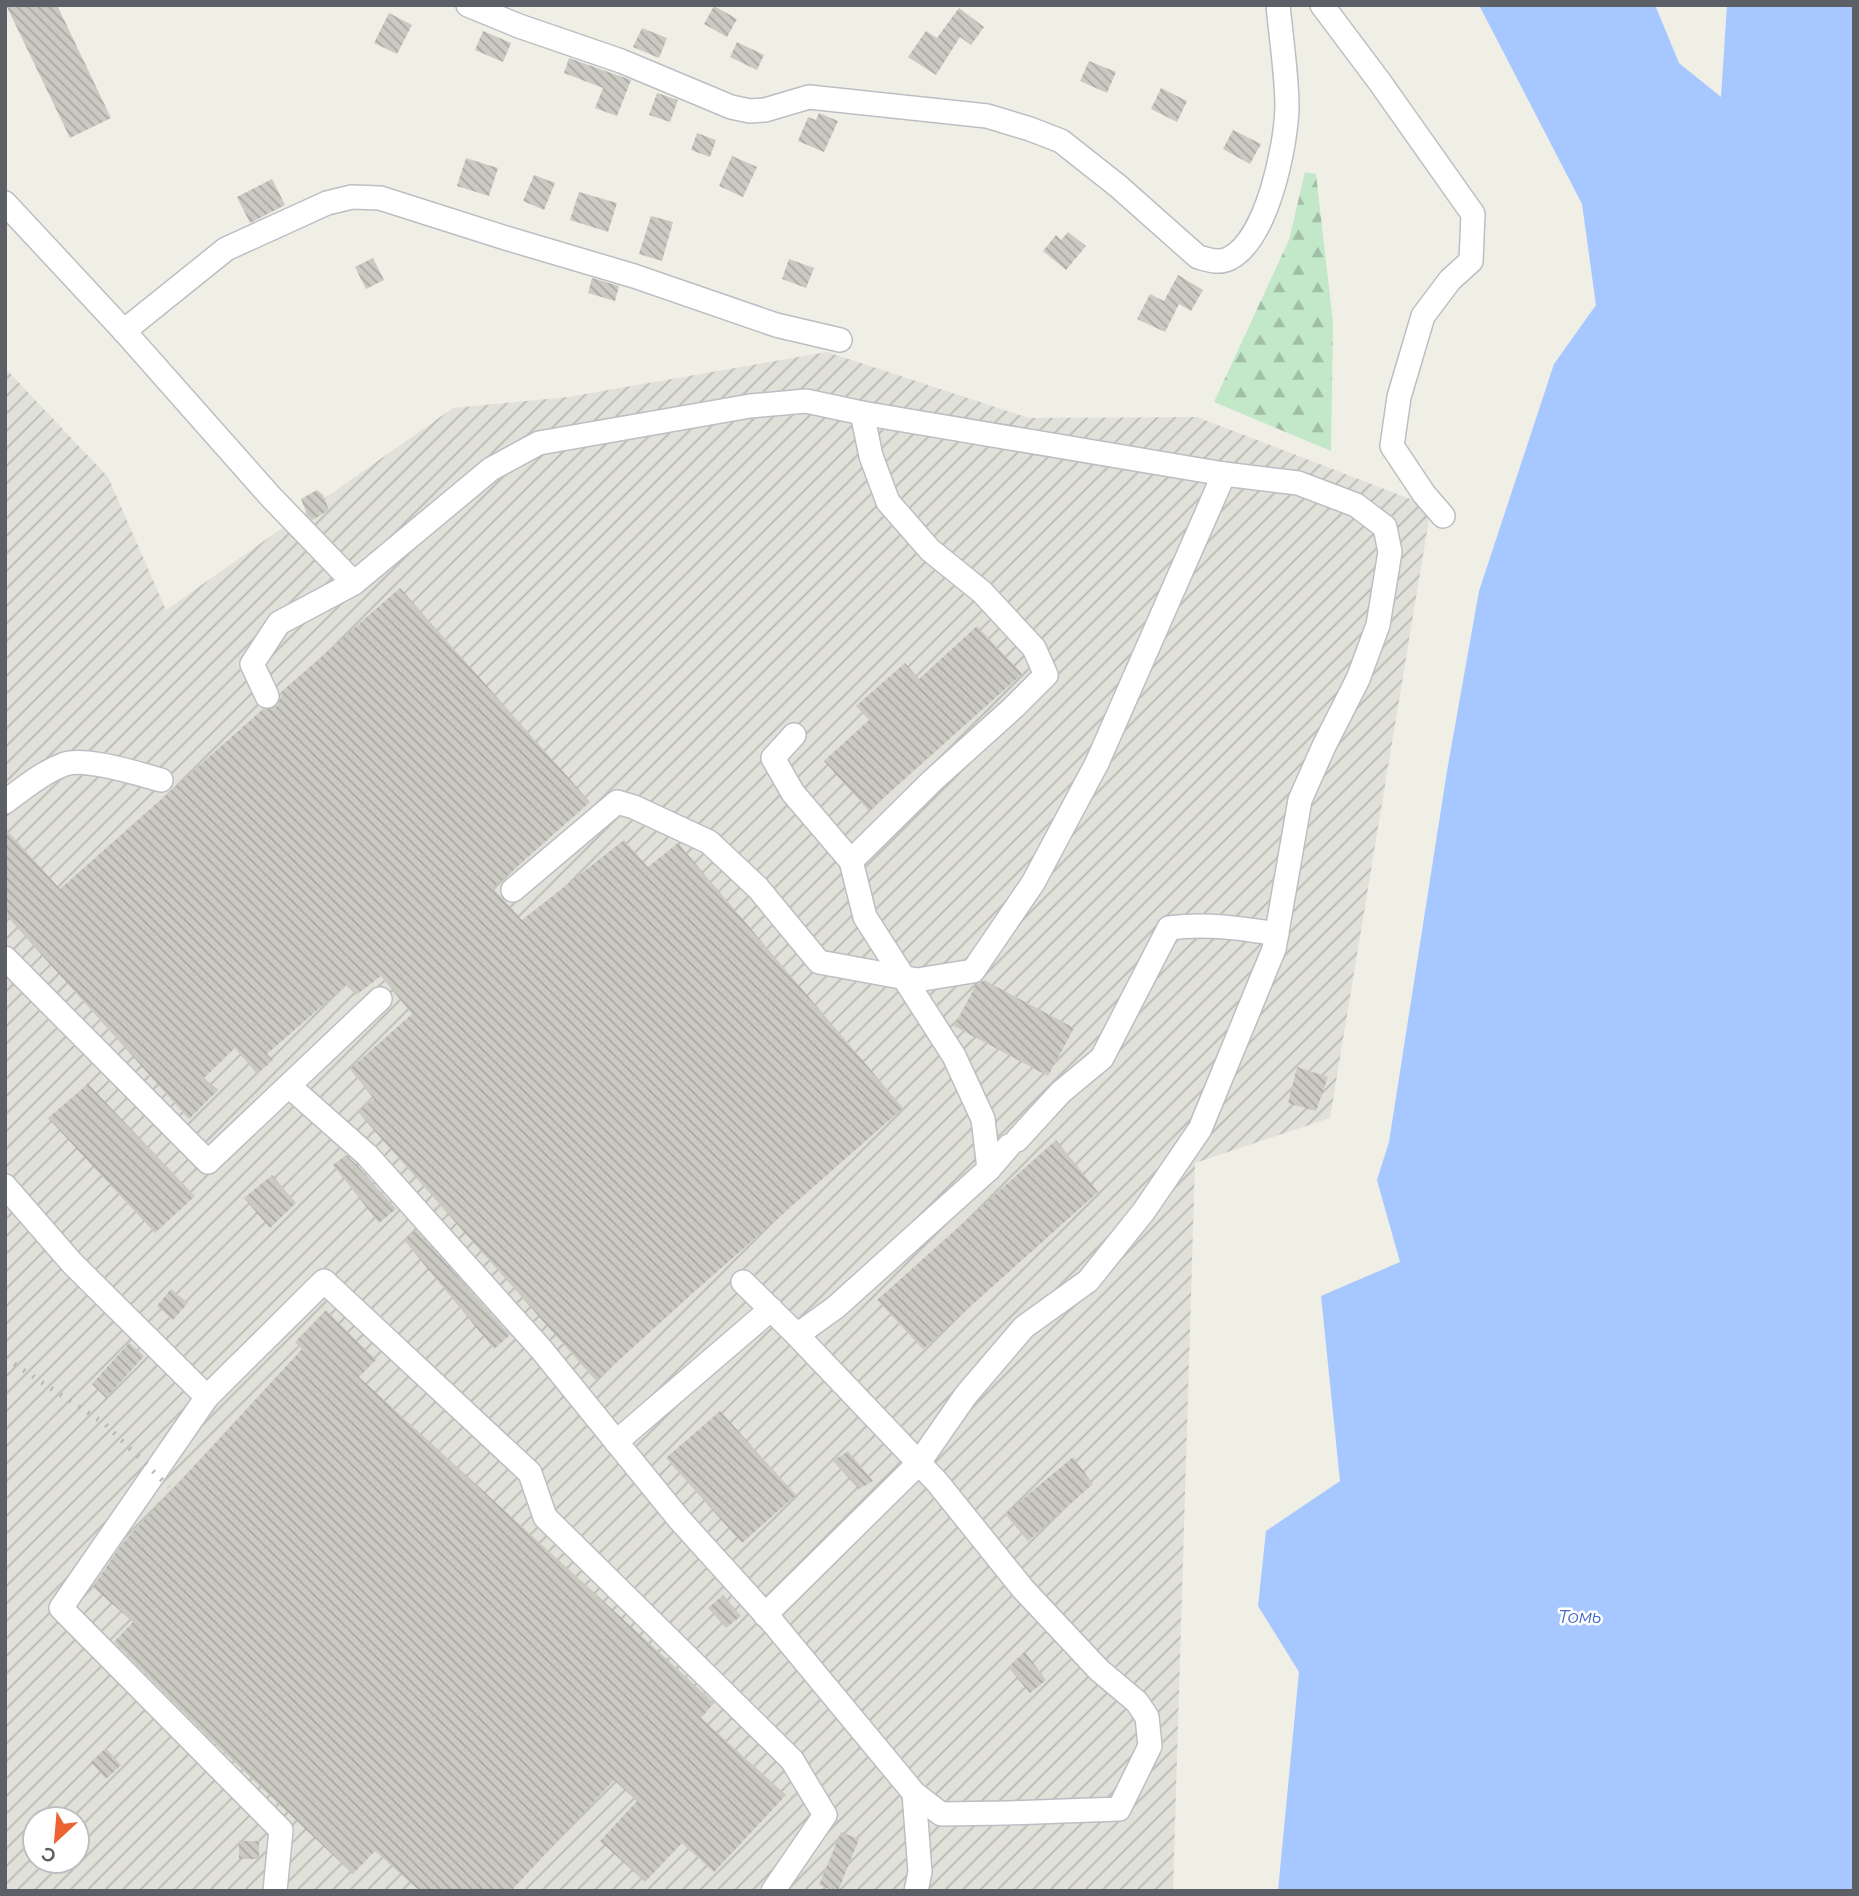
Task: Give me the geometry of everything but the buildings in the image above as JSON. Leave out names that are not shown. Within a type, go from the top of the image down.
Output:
[{"type":"street","points":[[468,5],[519,26],[621,61],[731,107],[750,111],[765,110],[809,97],[987,116],[1030,129],[1060,141],[1118,186],[1198,257],[1213,262],[1229,259],[1250,240],[1273,191],[1284,148],[1287,106],[1278,5]]},
{"type":"street","points":[[1322,5],[1473,214],[1471,261],[1450,281],[1423,316],[1399,397],[1392,446],[1424,494],[1443,516]]},
{"type":"street","points":[[124,331],[226,249],[327,203],[352,197],[380,198],[634,276],[776,325],[840,340]]},
{"type":"street","points":[[5,203],[124,331],[271,497],[354,583]]},
{"type":"street","points":[[267,696],[252,664],[279,623],[354,583],[491,469],[539,443],[750,406],[806,401],[862,413],[1224,474],[1298,483],[1356,505],[1385,527],[1390,552],[1378,625],[1358,678],[1300,800],[1274,949],[1200,1129],[1144,1211],[1088,1281],[1024,1327],[966,1395],[918,1464],[765,1615]]},
{"type":"street","points":[[850,861],[1046,676],[1034,648],[982,592],[930,550],[888,502],[871,456],[862,413]]},
{"type":"street","points":[[513,890],[617,802],[634,807],[709,842],[758,888],[819,962],[917,979],[973,971],[1034,883],[1097,763],[1224,474]]},
{"type":"street","points":[[794,735],[773,758],[793,793],[850,861],[865,917],[954,1056],[983,1119],[989,1168]]},
{"type":"street","points":[[5,802],[38,778],[68,763],[104,764],[161,780]]},
{"type":"street","points":[[797,1335],[836,1307],[989,1168],[1061,1092],[1102,1058],[1169,928],[1193,925],[1231,926],[1277,934]]},
{"type":"street","points":[[5,958],[208,1162],[380,999]]},
{"type":"street","points":[[289,1086],[367,1155],[541,1349],[678,1520],[765,1615],[914,1793],[941,1814],[1119,1809],[1150,1746],[1147,1717],[1137,1702],[1099,1670],[1023,1589],[937,1482],[743,1282]]},
{"type":"street","points":[[5,1186],[72,1263],[207,1397]]},
{"type":"street","points":[[275,1891],[281,1830],[61,1608],[207,1397],[324,1281],[530,1473],[545,1517],[792,1760],[825,1815],[773,1891]]},
{"type":"street","points":[[616,1442],[771,1310]]},
{"type":"street","points":[[914,1793],[920,1872],[916,1891]]},
{"type":"shaded area","points":[[827,352],[1029,418],[1197,417],[1431,507],[1330,1118],[1195,1163],[1173,1891],[5,1891],[5,368],[108,477],[166,610],[453,408],[568,397]]},
{"type":"green space","points":[[1305,172],[1316,174],[1333,323],[1331,451],[1214,402],[1289,240]]},
{"type":"water","name":"Томь","points":[[1479,5],[1655,5],[1679,63],[1721,97],[1727,5],[1854,5],[1854,1891],[1278,1891],[1299,1672],[1258,1606],[1266,1531],[1340,1481],[1321,1296],[1400,1262],[1377,1180],[1389,1142],[1447,771],[1479,591],[1554,364],[1596,305],[1582,204]]},
{"type":"railway","points":[[5,1358],[105,1424],[169,1487]]}]
